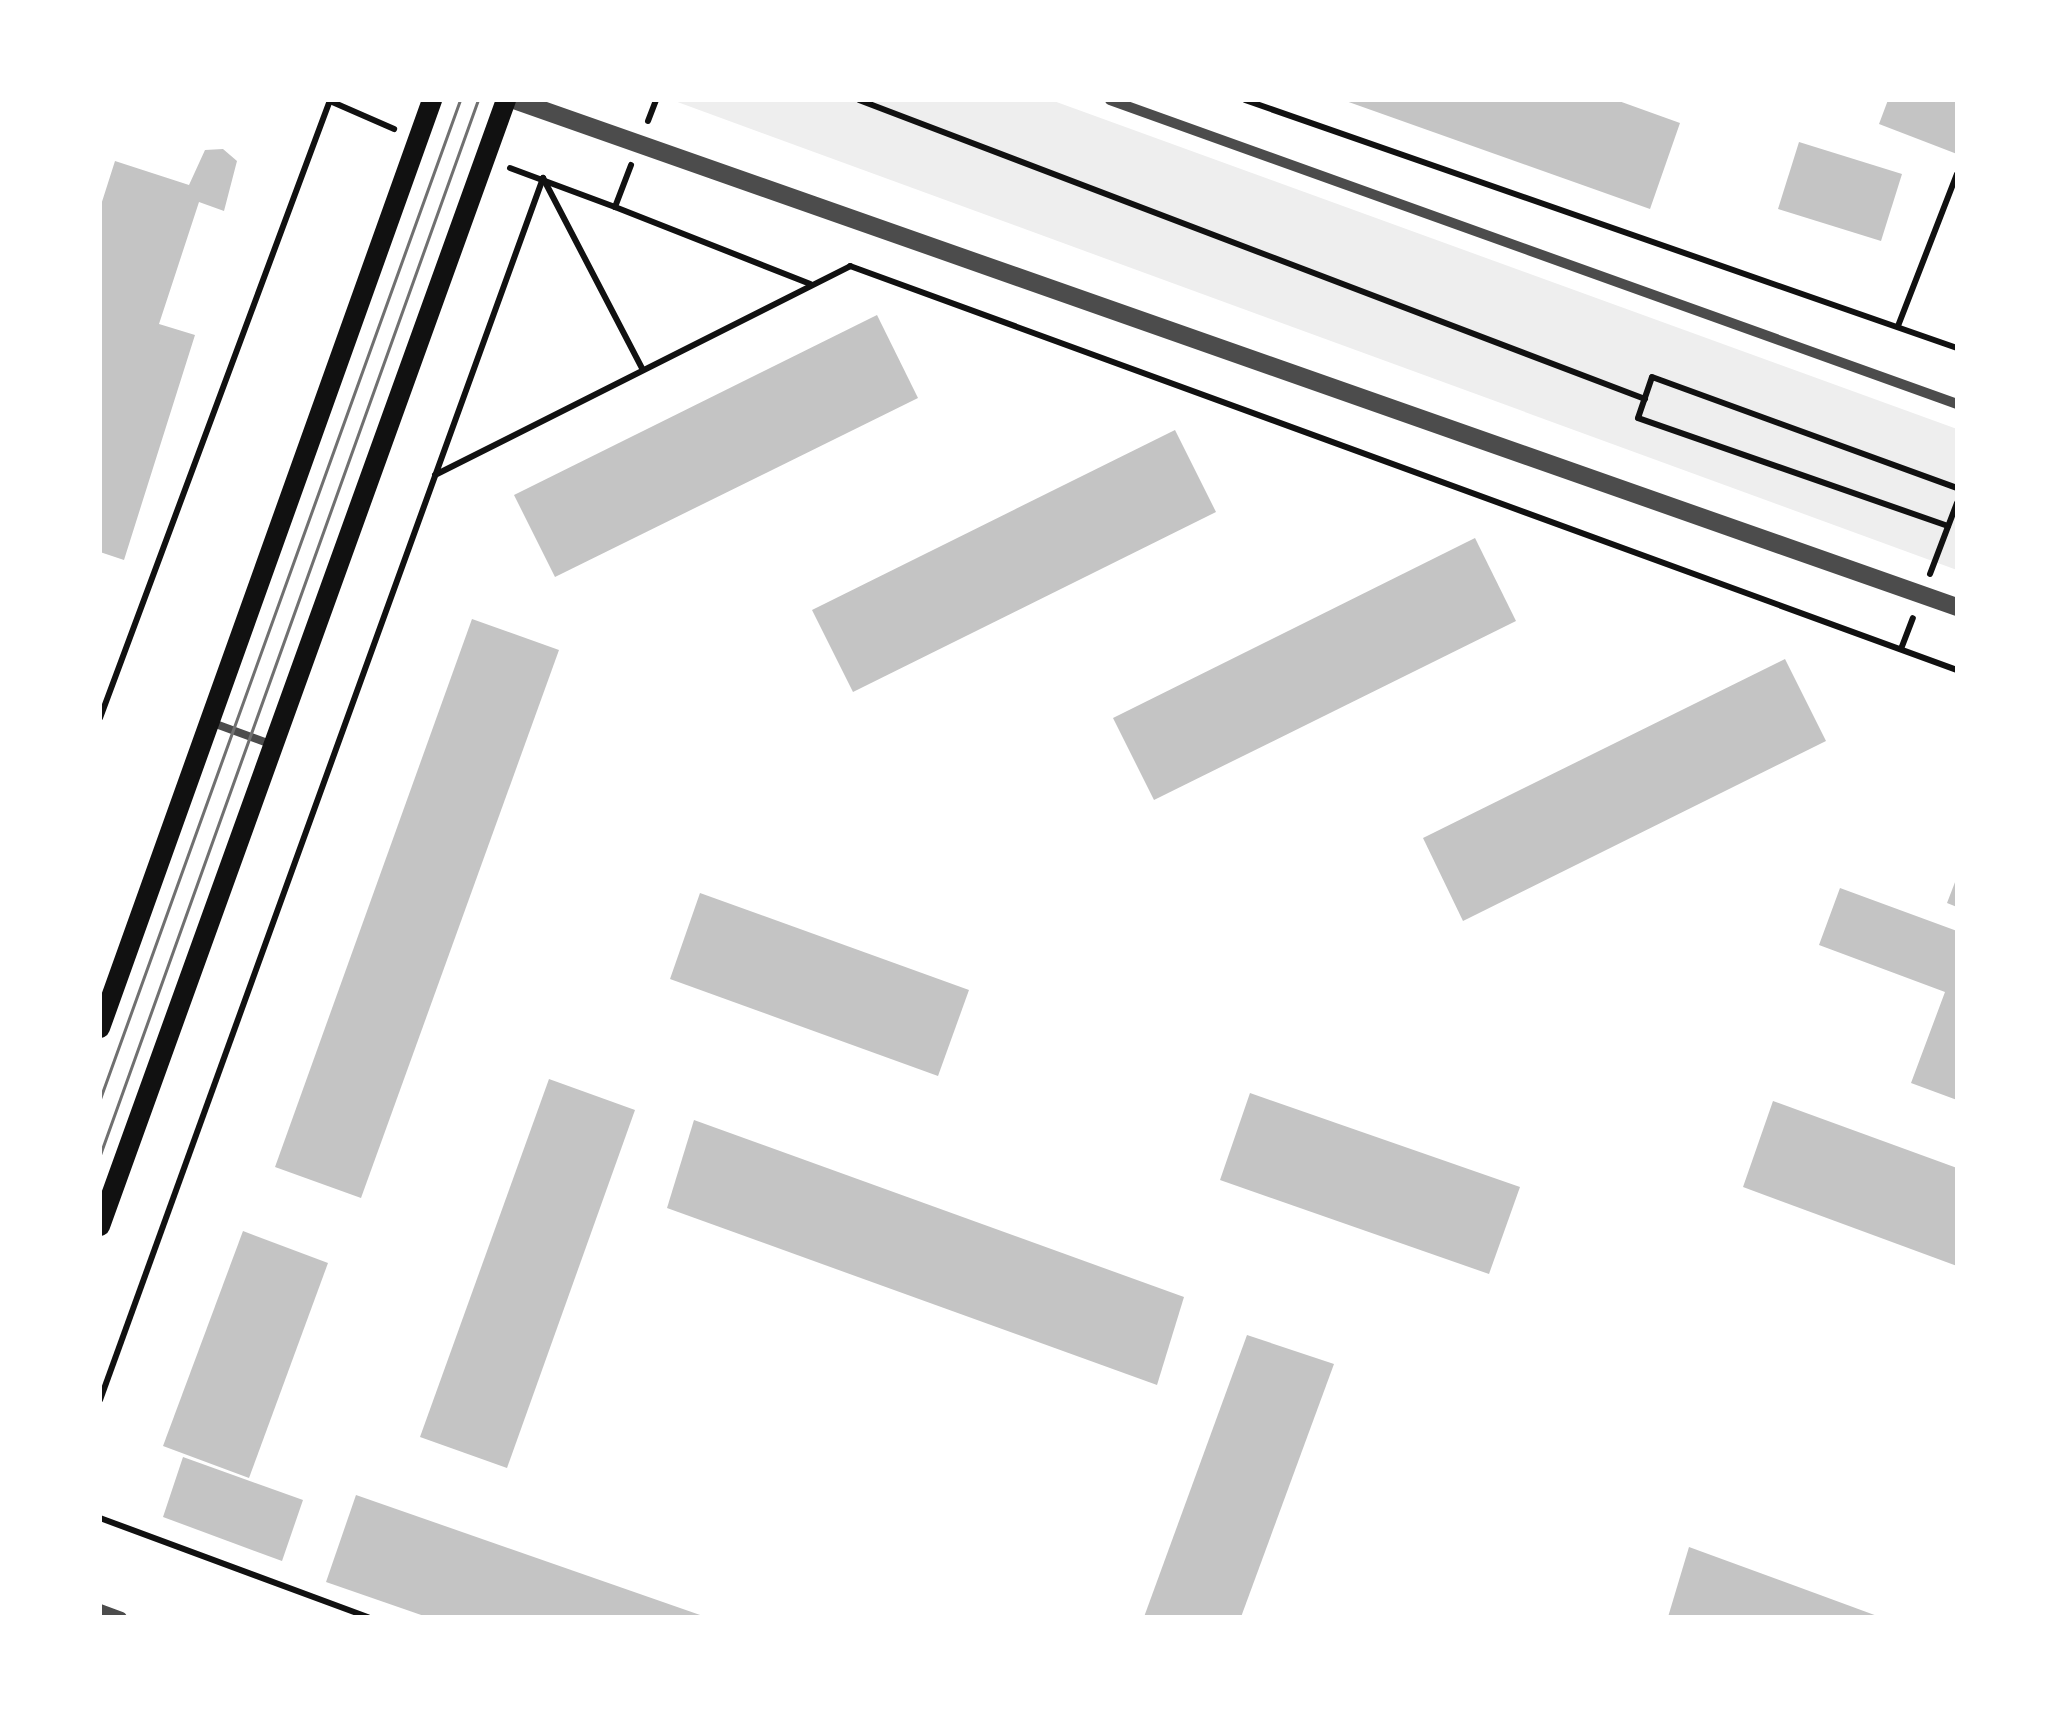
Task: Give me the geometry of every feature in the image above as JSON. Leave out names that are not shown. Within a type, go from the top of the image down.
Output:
[{"type":"main road","points":[[100,1028],[432,100]]},
{"type":"main road","points":[[100,1226],[506,100]]},
{"type":"street","points":[[514,100],[1957,607]]},
{"type":"street","points":[[1110,100],[1957,404]]},
{"type":"street","points":[[100,1609],[122,1617]]},
{"type":"lane","points":[[211,722],[274,746]]},
{"type":"path","points":[[859,100],[1645,399]]},
{"type":"path","points":[[1245,100],[1957,348]]},
{"type":"path","points":[[100,718],[329,103]]},
{"type":"path","points":[[1898,326],[1957,174]]},
{"type":"path","points":[[100,1400],[543,178],[643,370]]},
{"type":"path","points":[[615,208],[811,285]]},
{"type":"path","points":[[435,476],[850,266],[1957,670]]},
{"type":"path","points":[[1948,526],[1638,418],[1652,377],[1957,488]]},
{"type":"path","points":[[100,1518],[368,1617]]},
{"type":"shaded area","points":[[672,100],[1051,100],[1957,429],[1957,570]]},
{"type":"building","points":[[1343,100],[1616,100],[1680,123],[1650,209]]},
{"type":"building","points":[[1888,100],[1957,100],[1957,154],[1879,124]]},
{"type":"building","points":[[1799,142],[1902,174],[1881,241],[1778,209]]},
{"type":"building","points":[[223,149],[237,161],[224,211],[199,202],[159,324],[195,335],[124,560],[100,552],[100,208],[115,161],[189,185],[205,150]]},
{"type":"building","points":[[877,315],[918,398],[555,577],[514,495]]},
{"type":"building","points":[[1175,430],[1216,512],[853,692],[812,610]]},
{"type":"building","points":[[1475,538],[1516,621],[1154,800],[1113,718]]},
{"type":"building","points":[[472,619],[559,650],[361,1198],[275,1167]]},
{"type":"building","points":[[1785,659],[1826,741],[1463,921],[1423,838]]},
{"type":"building","points":[[1957,877],[1957,907],[1947,903]]},
{"type":"building","points":[[1840,888],[1957,931],[1957,1100],[1911,1083],[1945,992],[1819,945]]},
{"type":"building","points":[[700,893],[969,990],[938,1076],[670,979]]},
{"type":"building","points":[[549,1079],[635,1110],[507,1468],[420,1437]]},
{"type":"building","points":[[1250,1093],[1520,1187],[1489,1274],[1220,1180]]},
{"type":"building","points":[[1773,1101],[1957,1168],[1957,1266],[1743,1187]]},
{"type":"building","points":[[694,1120],[1184,1297],[1157,1385],[667,1208]]},
{"type":"building","points":[[243,1231],[328,1263],[249,1478],[163,1446]]},
{"type":"building","points":[[1247,1335],[1334,1364],[1241,1617],[1144,1617]]},
{"type":"building","points":[[183,1457],[303,1500],[282,1561],[163,1517]]},
{"type":"building","points":[[356,1495],[703,1617],[427,1617],[326,1582]]},
{"type":"building","points":[[1689,1547],[1880,1617],[1668,1617]]},
{"type":"tram line","points":[[100,1099],[460,100]]},
{"type":"tram line","points":[[100,1155],[478,100]]}]
